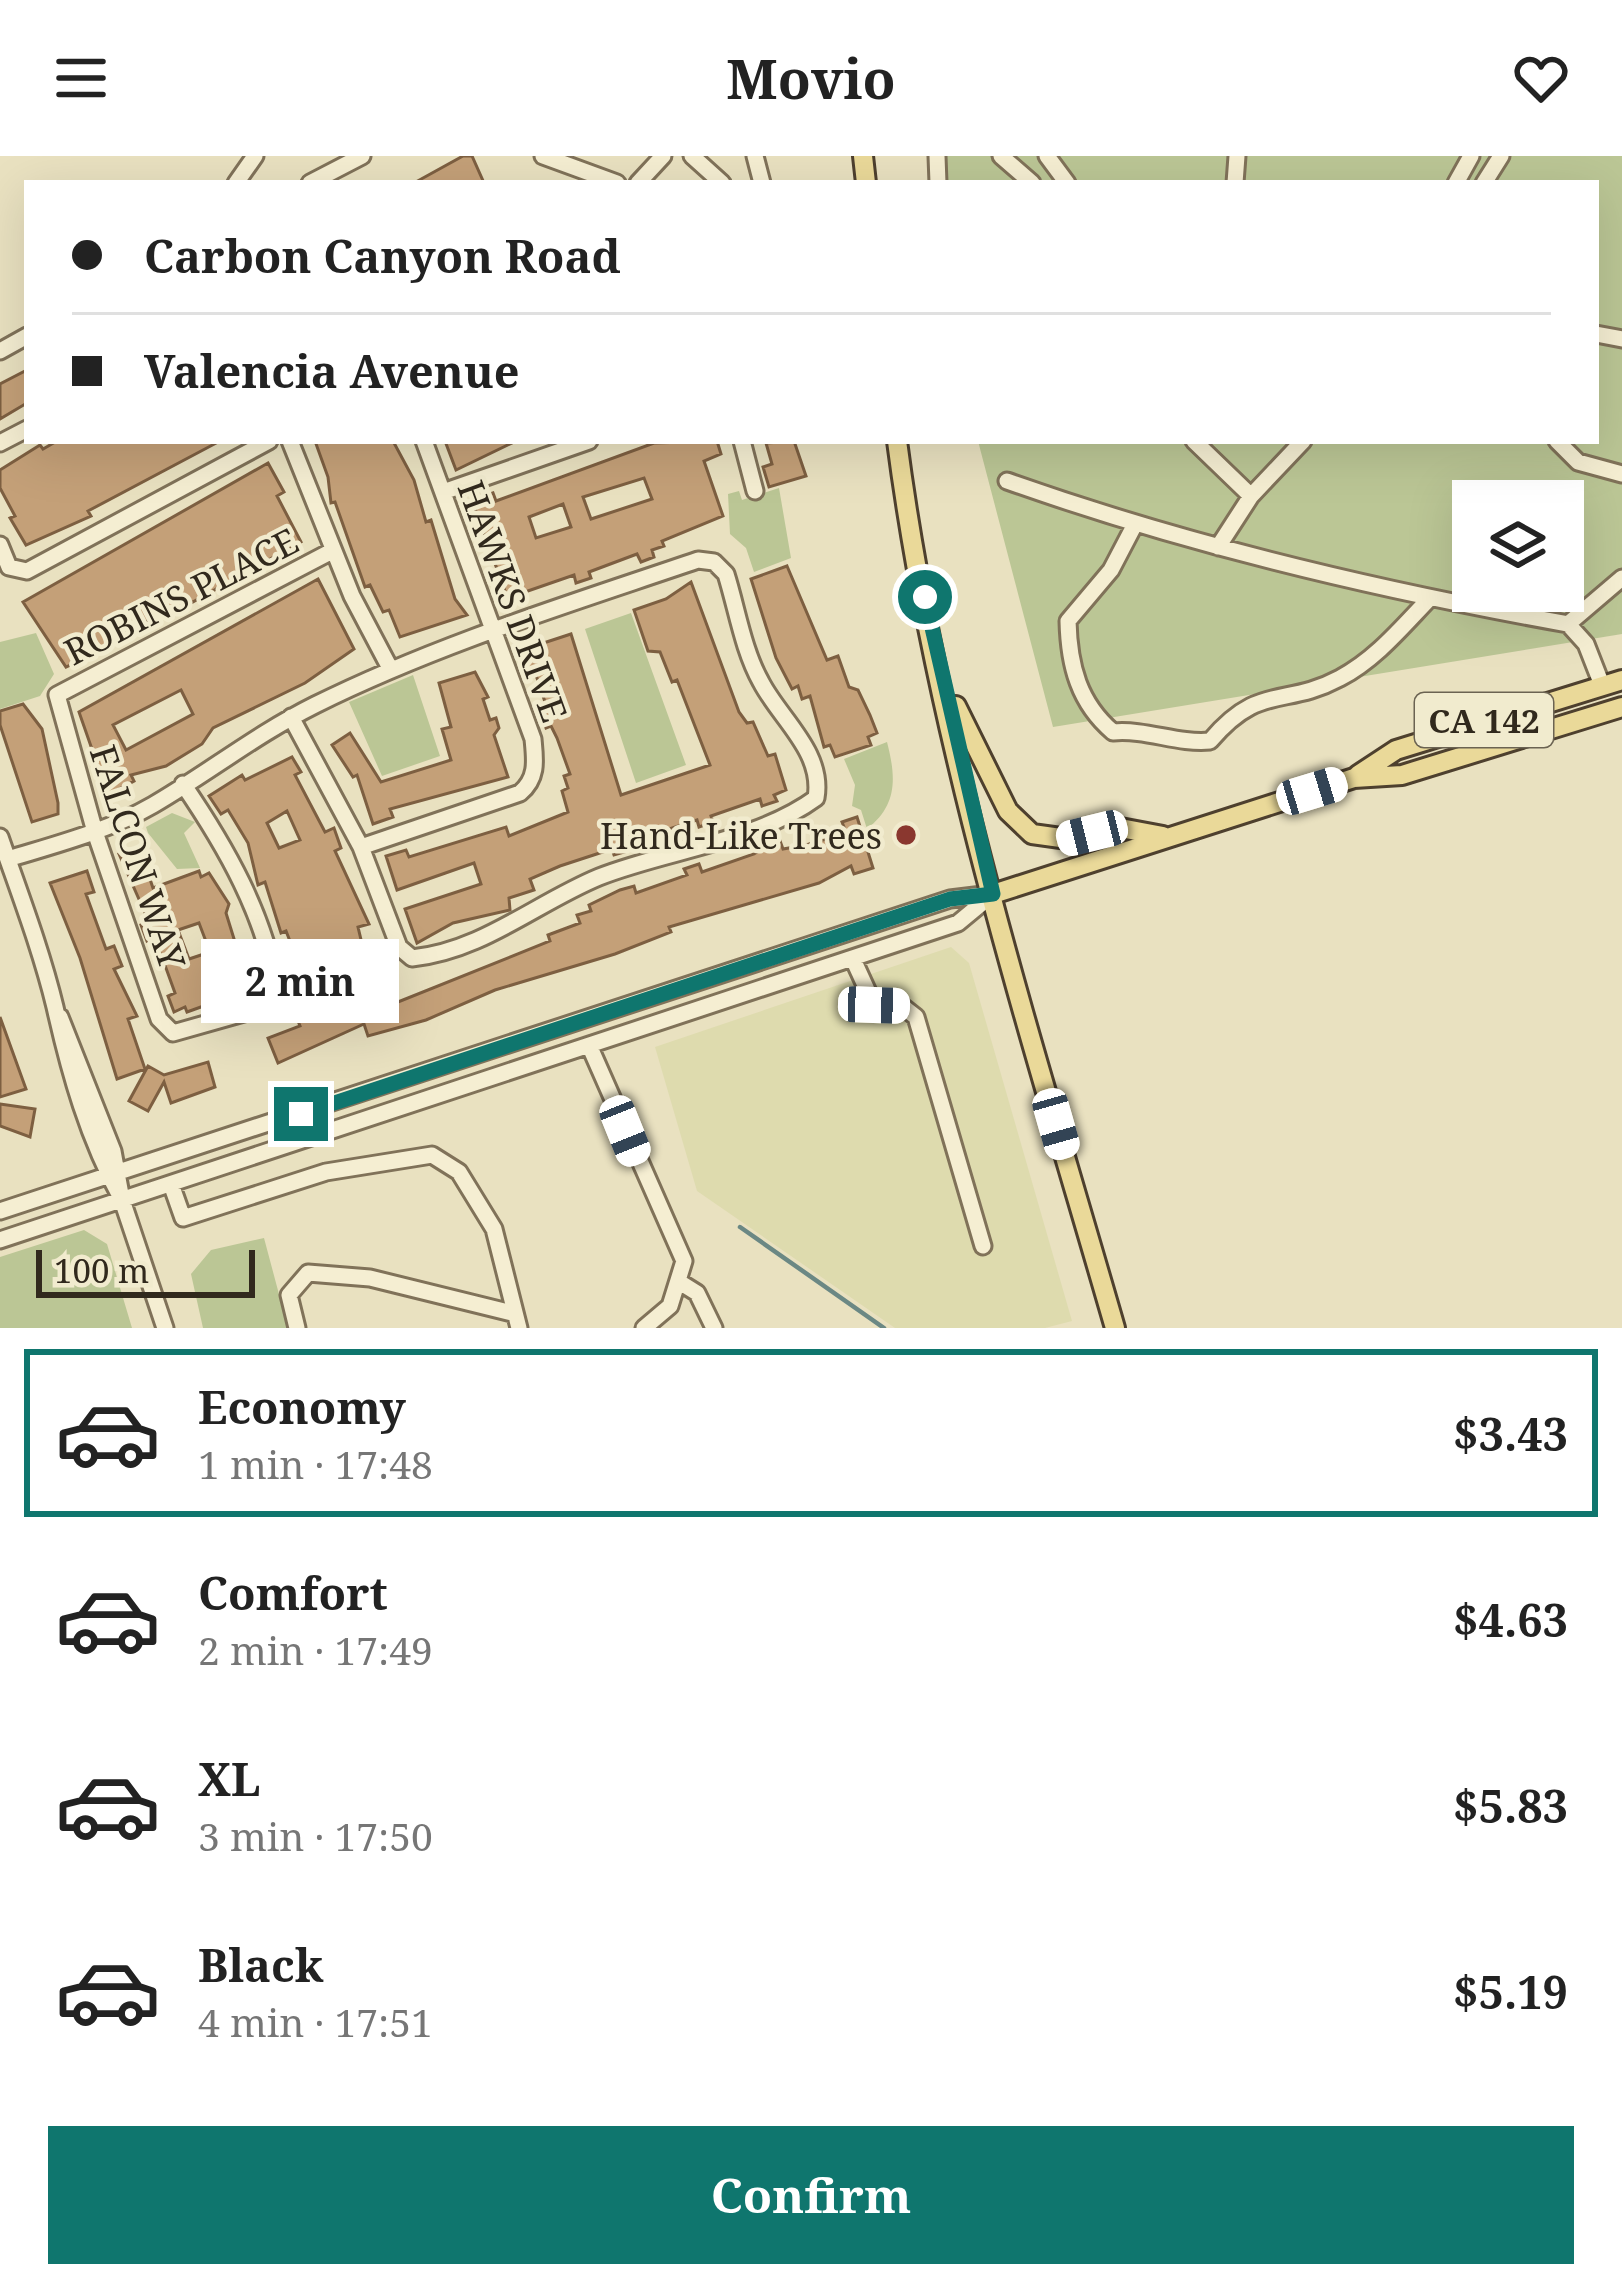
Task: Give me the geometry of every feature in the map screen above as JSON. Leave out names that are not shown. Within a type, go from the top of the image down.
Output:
[{"type":"main road","name":"CA 142","points":[[898,444],[943,680],[993,894],[1354,778],[1402,775],[1622,707]]},
{"type":"main road","name":"CA 142","points":[[943,680],[1008,811],[1032,834],[1068,839],[1115,827],[1167,837]]},
{"type":"main road","name":"CA 142","points":[[1354,778],[1396,750],[1612,683]]},
{"type":"main road","points":[[993,894],[1115,1328]]},
{"type":"street","points":[[316,180],[362,156]]},
{"type":"street","points":[[543,156],[609,180]]},
{"type":"street","points":[[641,180],[663,156]]},
{"type":"street","points":[[692,156],[719,180]]},
{"type":"street","points":[[1001,156],[1029,180]]},
{"type":"street","points":[[0,545],[15,571],[29,570],[263,444]]},
{"type":"street","points":[[291,444],[332,551],[391,670]]},
{"type":"street","name":"HAWKS DRIVE","points":[[361,848],[520,793],[531,784],[533,739],[425,444]]},
{"type":"street","points":[[443,492],[580,444]]},
{"type":"street","points":[[743,444],[755,491]]},
{"type":"street","points":[[1197,444],[1251,496]]},
{"type":"street","points":[[1218,548],[1251,496],[1298,444]]},
{"type":"street","points":[[1560,444],[1578,462],[1622,474]]},
{"type":"street","points":[[1007,481],[1134,526],[1218,548],[1430,598],[1568,624],[1612,683]]},
{"type":"street","points":[[1134,526],[1111,570],[1068,621],[1069,649],[1086,709],[1112,732],[1143,729],[1192,742],[1210,741],[1236,710],[1336,680],[1371,658],[1430,598]]},
{"type":"street","name":"ROBINS PLACE","points":[[57,695],[332,551]]},
{"type":"street","points":[[8,859],[95,832],[291,718],[391,670],[494,629],[698,560],[714,562],[726,574],[760,682],[804,744],[819,784],[817,798],[779,818],[593,880],[496,932],[412,958],[399,947],[361,848],[291,718]]},
{"type":"street","points":[[1568,624],[1622,578]]},
{"type":"street","name":"FALCON WAY","points":[[57,695],[95,832],[159,1019],[172,1033],[265,1007],[277,991],[272,960],[237,871],[183,784]]},
{"type":"street","points":[[0,837],[165,1328]]},
{"type":"street","points":[[0,1240],[958,922],[993,894]]},
{"type":"street","points":[[0,1211],[950,899],[993,894]]},
{"type":"street","points":[[853,958],[874,1005],[902,1006],[916,1018],[983,1246]]},
{"type":"street","points":[[589,1045],[684,1261],[670,1306],[644,1328]]},
{"type":"street","points":[[171,1184],[183,1219],[326,1172],[432,1155],[459,1172],[494,1228],[516,1321],[370,1278],[308,1273],[289,1295],[296,1328]]},
{"type":"street","points":[[680,1283],[697,1293],[714,1328]]},
{"type":"shaded area","points":[[951,947],[969,963],[1072,1321],[1045,1328],[895,1328],[697,1191],[655,1047]]},
{"type":"green space","points":[[939,156],[1622,156],[1622,634],[1053,727],[979,444],[1599,444],[1599,180],[941,180]]},
{"type":"green space","points":[[779,488],[791,558],[754,572],[746,548],[730,534],[728,494],[739,491],[742,500]]},
{"type":"green space","points":[[631,613],[686,765],[636,783],[585,629]]},
{"type":"green space","points":[[36,633],[54,674],[40,696],[0,709],[0,642]]},
{"type":"green space","points":[[413,675],[440,756],[382,776],[349,702]]},
{"type":"green space","points":[[887,742],[892,790],[884,810],[867,829],[861,810],[852,806],[855,785],[844,759]]},
{"type":"green space","points":[[172,813],[195,822],[184,833],[200,868],[177,869],[148,833],[146,827]]},
{"type":"green space","points":[[84,1230],[107,1244],[132,1328],[0,1328],[0,1257]]},
{"type":"green space","points":[[264,1238],[288,1328],[203,1328],[191,1274],[211,1250]]},
{"type":"building","points":[[463,156],[472,156],[483,180],[419,180]]},
{"type":"building","points":[[24,372],[24,405],[0,419],[0,384]]},
{"type":"building","points":[[52,444],[214,444],[88,511],[91,516],[26,545],[10,518],[15,516],[0,488],[0,470],[40,445],[43,449]]},
{"type":"building","points":[[316,444],[395,444],[414,480],[426,522],[431,520],[455,599],[467,615],[400,637],[389,610],[383,612],[370,585],[365,587],[335,502],[331,503]]},
{"type":"building","points":[[446,444],[510,444],[456,470]]},
{"type":"building","points":[[651,444],[718,444],[721,454],[704,461],[723,516],[662,541],[664,546],[652,550],[654,557],[641,562],[637,554],[589,572],[591,578],[576,583],[574,575],[522,593],[524,600],[510,605],[472,500],[493,493],[496,501]],"holes":[[[644,478],[652,499],[591,519],[583,497]],[[563,504],[571,527],[536,538],[529,517]]]},
{"type":"building","points":[[766,444],[795,444],[806,476],[769,487],[763,467],[772,464]]},
{"type":"building","points":[[268,463],[284,492],[277,496],[301,542],[162,619],[142,622],[112,638],[115,644],[66,667],[23,602]]},
{"type":"building","points":[[787,566],[827,660],[838,656],[849,687],[858,690],[870,715],[877,733],[868,737],[871,745],[835,757],[830,745],[824,747],[810,696],[802,699],[798,686],[792,689],[776,658],[751,579]]},
{"type":"building","points":[[318,579],[354,649],[305,683],[213,728],[202,744],[166,766],[131,775],[134,781],[108,795],[79,712]],"holes":[[[181,690],[193,714],[126,750],[113,725]]]},
{"type":"building","points":[[691,582],[739,712],[747,723],[753,722],[768,756],[775,754],[786,790],[774,795],[777,801],[762,806],[760,799],[711,816],[713,822],[699,827],[697,820],[626,843],[628,851],[614,855],[612,849],[560,866],[530,879],[534,890],[509,898],[510,910],[453,923],[417,943],[405,909],[481,884],[474,863],[397,890],[386,856],[406,850],[409,857],[506,827],[509,836],[568,812],[562,791],[568,788],[564,776],[570,774],[557,738],[551,726],[546,728],[541,714],[548,711],[536,675],[524,666],[519,651],[571,634],[621,795],[710,765],[677,680],[672,682],[660,652],[648,651],[634,610],[666,599]]},
{"type":"building","points":[[475,672],[488,697],[483,699],[490,720],[496,718],[499,728],[494,735],[508,777],[390,809],[393,817],[373,824],[357,775],[353,777],[332,745],[350,733],[381,782],[451,760],[442,729],[451,727],[439,683]]},
{"type":"building","points":[[23,704],[42,729],[58,803],[58,814],[32,822],[0,725],[0,711]]},
{"type":"building","points":[[292,757],[301,772],[295,775],[325,832],[334,828],[341,848],[335,851],[369,924],[358,927],[363,948],[388,1006],[550,941],[548,935],[580,923],[577,915],[591,911],[589,905],[620,890],[634,886],[636,893],[687,875],[684,869],[699,864],[702,872],[754,854],[779,838],[783,849],[806,845],[833,837],[831,831],[857,817],[873,868],[854,874],[851,866],[819,883],[669,927],[671,932],[615,954],[495,990],[426,1020],[368,1036],[364,1024],[278,1063],[268,1038],[318,1014],[286,931],[281,933],[265,882],[258,885],[248,843],[228,810],[221,814],[209,796],[242,775],[245,780]],"holes":[[[287,811],[300,840],[279,848],[267,823]]]},
{"type":"building","points":[[139,847],[153,888],[199,871],[201,877],[209,873],[229,904],[226,913],[243,968],[251,965],[259,986],[187,1012],[185,1007],[174,1012],[168,996],[175,993],[153,939],[147,941],[141,925],[149,922],[119,854]],"holes":[[[199,923],[210,952],[189,959],[178,930]]]},
{"type":"building","points":[[87,871],[94,892],[86,894],[106,949],[114,946],[122,966],[114,969],[137,1016],[128,1019],[145,1069],[117,1079],[80,958],[50,883]]},
{"type":"building","points":[[0,1017],[26,1089],[0,1097]]},
{"type":"building","points":[[208,1062],[215,1087],[171,1103],[164,1082],[148,1111],[129,1101],[148,1066],[164,1075]]},
{"type":"building","points":[[0,1104],[35,1109],[30,1137],[0,1126]]},
{"type":"waterway","points":[[740,1227],[884,1328]]},
{"type":"place","name":"Hand-Like Trees","points":[[906,835]]},
{"type":"route","points":[[301,1114],[950,899],[993,894],[925,597]]}]
